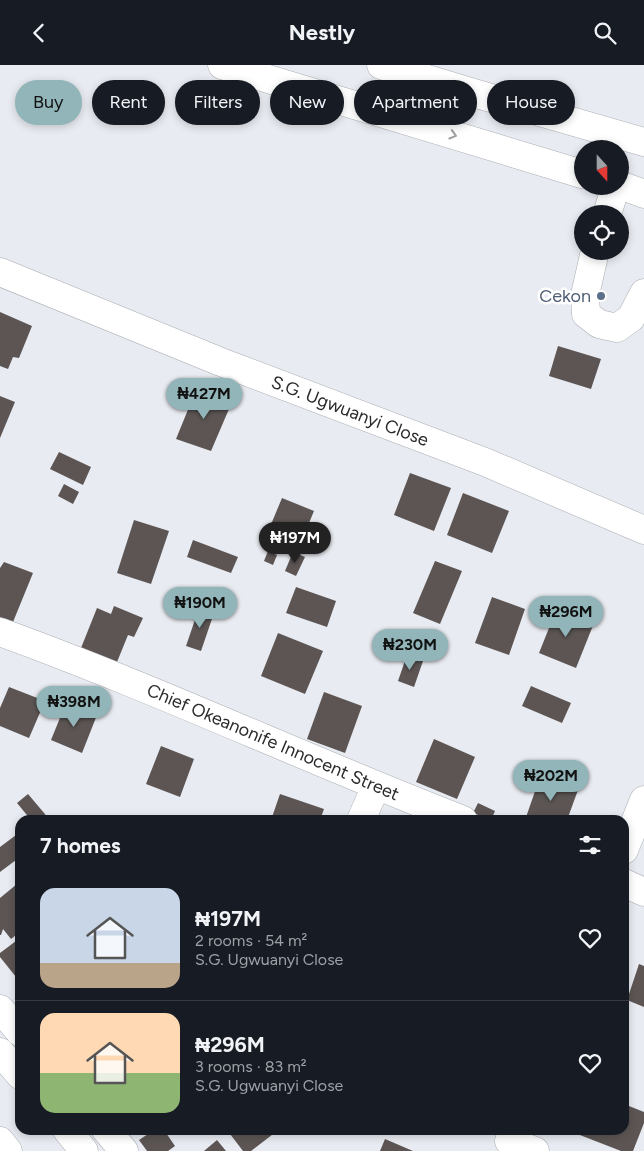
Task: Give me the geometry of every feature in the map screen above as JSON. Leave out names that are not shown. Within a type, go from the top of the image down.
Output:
[{"type":"street","points":[[222,65],[574,172]]},
{"type":"street","points":[[381,65],[477,95],[644,142]]},
{"type":"street","points":[[629,188],[644,193]]},
{"type":"street","points":[[593,260],[584,295],[586,314],[599,324],[617,328],[631,319],[644,293]]},
{"type":"street","name":"S.G. Ugwuanyi Close","points":[[0,272],[220,362],[486,462],[644,529]]},
{"type":"street","name":"Chief Okeanonife Innocent Street","points":[[0,632],[66,656],[376,786],[450,815]]},
{"type":"street","points":[[363,815],[376,786]]},
{"type":"street","points":[[629,838],[644,800]]},
{"type":"street","points":[[629,885],[644,892]]},
{"type":"street","points":[[0,1009],[15,1026]]},
{"type":"street","points":[[0,1052],[15,1069]]},
{"type":"street","points":[[70,1135],[84,1151]]},
{"type":"street","points":[[110,1135],[124,1151]]},
{"type":"street","points":[[0,1141],[8,1151]]},
{"type":"street","points":[[509,1141],[535,1151]]},
{"type":"building","points":[[0,312],[32,326],[19,358],[13,357],[8,369],[0,366]]},
{"type":"building","points":[[558,346],[601,359],[591,389],[549,376]]},
{"type":"building","points":[[196,390],[232,402],[211,451],[176,439]]},
{"type":"building","points":[[0,396],[15,402],[0,438]]},
{"type":"building","points":[[59,452],[91,467],[83,485],[50,469]]},
{"type":"building","points":[[410,473],[451,488],[434,531],[394,515]]},
{"type":"building","points":[[64,484],[79,492],[73,504],[58,496]]},
{"type":"building","points":[[463,493],[509,511],[492,553],[447,535]]},
{"type":"building","points":[[282,498],[314,511],[299,547],[267,534]]},
{"type":"building","points":[[134,520],[169,531],[151,584],[117,573]]},
{"type":"building","points":[[193,540],[238,557],[231,573],[187,557]]},
{"type":"building","points":[[268,551],[277,555],[273,565],[264,561]]},
{"type":"building","points":[[293,552],[305,557],[296,576],[285,571]]},
{"type":"building","points":[[435,561],[462,571],[440,624],[413,613]]},
{"type":"building","points":[[4,562],[33,573],[13,622],[0,617],[0,568]]},
{"type":"building","points":[[296,587],[336,601],[327,627],[286,613]]},
{"type":"building","points":[[492,597],[525,609],[509,655],[475,643]]},
{"type":"building","points":[[114,606],[143,618],[134,637],[128,635],[117,662],[81,648],[97,608],[111,614]]},
{"type":"building","points":[[199,608],[214,613],[201,651],[186,646]]},
{"type":"building","points":[[557,608],[594,623],[576,668],[539,653]]},
{"type":"building","points":[[278,633],[323,651],[305,694],[261,676]]},
{"type":"building","points":[[407,655],[423,661],[414,687],[398,681]]},
{"type":"building","points":[[531,686],[571,703],[562,723],[522,706]]},
{"type":"building","points":[[9,687],[45,701],[29,738],[0,726],[0,708]]},
{"type":"building","points":[[324,692],[362,706],[345,753],[307,739]]},
{"type":"building","points":[[66,703],[97,715],[82,753],[51,740]]},
{"type":"building","points":[[434,739],[475,757],[457,799],[416,782]]},
{"type":"building","points":[[161,746],[194,759],[180,797],[146,784]]},
{"type":"building","points":[[540,777],[578,790],[569,815],[527,815]]},
{"type":"building","points":[[28,794],[46,815],[27,815],[17,803]]},
{"type":"building","points":[[280,794],[324,809],[322,815],[273,815]]},
{"type":"building","points":[[478,803],[495,811],[493,815],[473,813]]},
{"type":"building","points":[[15,836],[15,861],[0,872],[0,847]]},
{"type":"building","points":[[15,886],[15,936],[11,939],[3,929],[0,935],[0,898]]},
{"type":"building","points":[[15,942],[15,976],[0,957],[0,953]]},
{"type":"building","points":[[639,964],[644,966],[644,1007],[629,1001],[629,994]]},
{"type":"building","points":[[629,1106],[644,1112],[644,1123],[633,1151],[621,1151],[580,1135],[629,1135]]},
{"type":"building","points":[[146,1135],[167,1135],[175,1146],[168,1151],[147,1151],[139,1140]]},
{"type":"building","points":[[231,1135],[272,1135],[251,1151],[243,1151]]},
{"type":"building","points":[[385,1139],[413,1151],[380,1151]]},
{"type":"building","points":[[217,1140],[226,1151],[204,1151]]},
{"type":"place","name":"Cekon","points":[[601,296]]}]
